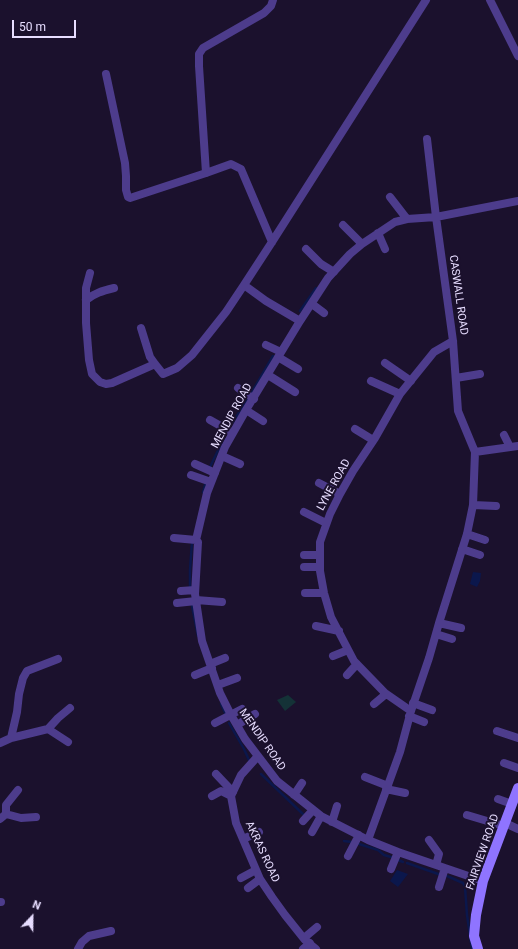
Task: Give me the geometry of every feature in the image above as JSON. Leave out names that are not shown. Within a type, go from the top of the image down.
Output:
[{"type":"main road","name":"FAIRVIEW ROAD","points":[[478,949],[474,936],[476,915],[483,881],[518,788]]},
{"type":"street","points":[[206,173],[199,54],[204,48],[264,13],[271,6],[273,0]]},
{"type":"street","points":[[141,328],[150,357],[163,374],[177,368],[192,355],[226,312],[244,285],[426,0]]},
{"type":"street","points":[[490,0],[518,56]]},
{"type":"street","points":[[106,74],[122,149],[128,197],[130,198],[231,164],[241,168],[272,242]]},
{"type":"street","name":"CASWALL ROAD","points":[[427,139],[453,341],[458,411],[475,452]]},
{"type":"street","points":[[390,197],[407,219]]},
{"type":"street","name":"MENDIP ROAD","points":[[483,881],[398,852],[368,840],[321,816],[277,781],[246,739],[231,715],[202,641],[195,590],[198,542],[196,540],[207,493],[225,447],[300,321],[328,278],[350,254],[395,222],[407,219],[436,217],[518,201]]},
{"type":"street","points":[[342,225],[362,244]]},
{"type":"street","points":[[378,233],[385,249]]},
{"type":"street","points":[[306,250],[321,264],[334,272]]},
{"type":"street","points":[[90,273],[86,288],[86,323],[89,360],[92,374],[100,382],[106,384],[112,383],[155,364]]},
{"type":"street","points":[[244,285],[266,301],[300,321]]},
{"type":"street","points":[[86,300],[94,294],[114,288]]},
{"type":"street","points":[[312,304],[324,313]]},
{"type":"street","name":"LYNE ROAD","points":[[411,710],[386,694],[354,661],[348,650],[331,617],[324,593],[320,567],[320,542],[326,523],[340,494],[400,394],[434,352],[453,341]]},
{"type":"street","points":[[266,345],[298,369]]},
{"type":"street","points":[[385,363],[411,381]]},
{"type":"street","points":[[456,378],[480,374]]},
{"type":"street","points":[[268,375],[295,392]]},
{"type":"street","points":[[371,381],[400,394]]},
{"type":"street","points":[[238,388],[254,399]]},
{"type":"street","points":[[246,410],[263,421]]},
{"type":"street","points":[[210,420],[233,434]]},
{"type":"street","points":[[355,429],[373,440]]},
{"type":"street","points":[[504,435],[514,446]]},
{"type":"street","points":[[368,840],[400,752],[411,710],[467,534],[473,505],[475,452],[514,446]]},
{"type":"street","points":[[222,456],[240,464]]},
{"type":"street","points":[[195,464],[215,473]]},
{"type":"street","points":[[191,475],[211,482]]},
{"type":"street","points":[[318,483],[340,494]]},
{"type":"street","points":[[473,505],[496,506]]},
{"type":"street","points":[[304,512],[326,523]]},
{"type":"street","points":[[467,534],[485,540]]},
{"type":"street","points":[[174,538],[196,540]]},
{"type":"street","points":[[462,549],[480,555]]},
{"type":"street","points":[[304,555],[320,555]]},
{"type":"street","points":[[304,567],[320,567]]},
{"type":"street","points":[[182,591],[195,590]]},
{"type":"street","points":[[305,593],[324,593]]},
{"type":"street","points":[[177,603],[196,601],[222,602]]},
{"type":"street","points":[[439,623],[461,628]]},
{"type":"street","points":[[316,626],[339,631]]},
{"type":"street","points":[[436,634],[452,639]]},
{"type":"street","points":[[333,656],[348,650]]},
{"type":"street","points":[[195,675],[225,658]]},
{"type":"street","points":[[11,738],[17,712],[19,694],[23,678],[27,671],[58,659]]},
{"type":"street","points":[[347,675],[357,664]]},
{"type":"street","points":[[218,685],[238,678]]},
{"type":"street","points":[[374,704],[386,694]]},
{"type":"street","points":[[0,743],[11,738],[48,729],[70,708]]},
{"type":"street","points":[[215,723],[242,709]]},
{"type":"street","points":[[411,710],[432,710]]},
{"type":"street","points":[[411,710],[424,722]]},
{"type":"street","points":[[237,725],[255,714]]},
{"type":"street","points":[[48,729],[68,742]]},
{"type":"street","points":[[497,731],[518,738]]},
{"type":"street","points":[[232,794],[241,775],[258,756]]},
{"type":"street","points":[[504,763],[518,768]]},
{"type":"street","points":[[216,774],[232,794]]},
{"type":"street","points":[[365,777],[405,793]]},
{"type":"street","points":[[294,795],[302,783]]},
{"type":"street","points":[[18,790],[6,805],[3,817],[36,817]]},
{"type":"street","points":[[212,796],[221,791],[232,794]]},
{"type":"street","name":"AKRAS ROAD","points":[[232,794],[236,823],[260,879],[272,897],[310,944]]},
{"type":"street","points":[[498,799],[512,804]]},
{"type":"street","points":[[332,822],[336,806]]},
{"type":"street","points":[[304,821],[314,810]]},
{"type":"street","points":[[467,815],[518,829]]},
{"type":"street","points":[[312,832],[321,816]]},
{"type":"street","points":[[243,839],[259,832]]},
{"type":"street","points":[[348,856],[359,835]]},
{"type":"street","points":[[429,840],[439,854],[436,865]]},
{"type":"street","points":[[391,869],[398,852]]},
{"type":"street","points":[[440,887],[445,868]]},
{"type":"street","points":[[241,878],[256,870]]},
{"type":"street","points":[[248,888],[260,879]]},
{"type":"street","points":[[302,949],[310,944],[317,927]]},
{"type":"street","points":[[78,949],[82,942],[89,936],[111,931]]},
{"type":"green space","points":[[288,695],[296,702],[285,711],[277,700]]},
{"type":"shaded area","points":[[473,572],[481,573],[480,581],[477,587],[470,584]]},
{"type":"shaded area","points":[[397,870],[408,874],[398,887],[390,881]]},
{"type":"waterway","points":[[300,311],[316,288]]},
{"type":"waterway","points":[[252,392],[273,356]]},
{"type":"waterway","points":[[233,422],[248,399]]},
{"type":"waterway","points":[[210,467],[224,438]]},
{"type":"waterway","points":[[203,492],[205,485]]},
{"type":"waterway","points":[[190,588],[192,542]]},
{"type":"waterway","points":[[192,606],[198,636]]},
{"type":"waterway","points":[[221,704],[226,715]]},
{"type":"waterway","points":[[229,723],[249,760]]},
{"type":"waterway","points":[[261,774],[304,815]]},
{"type":"waterway","points":[[344,841],[352,842]]},
{"type":"waterway","points":[[359,844],[378,850],[384,855],[391,857]]},
{"type":"waterway","points":[[398,860],[403,862]]},
{"type":"waterway","points":[[407,863],[441,875]]},
{"type":"waterway","points":[[447,876],[463,883],[465,887],[472,949]]}]
